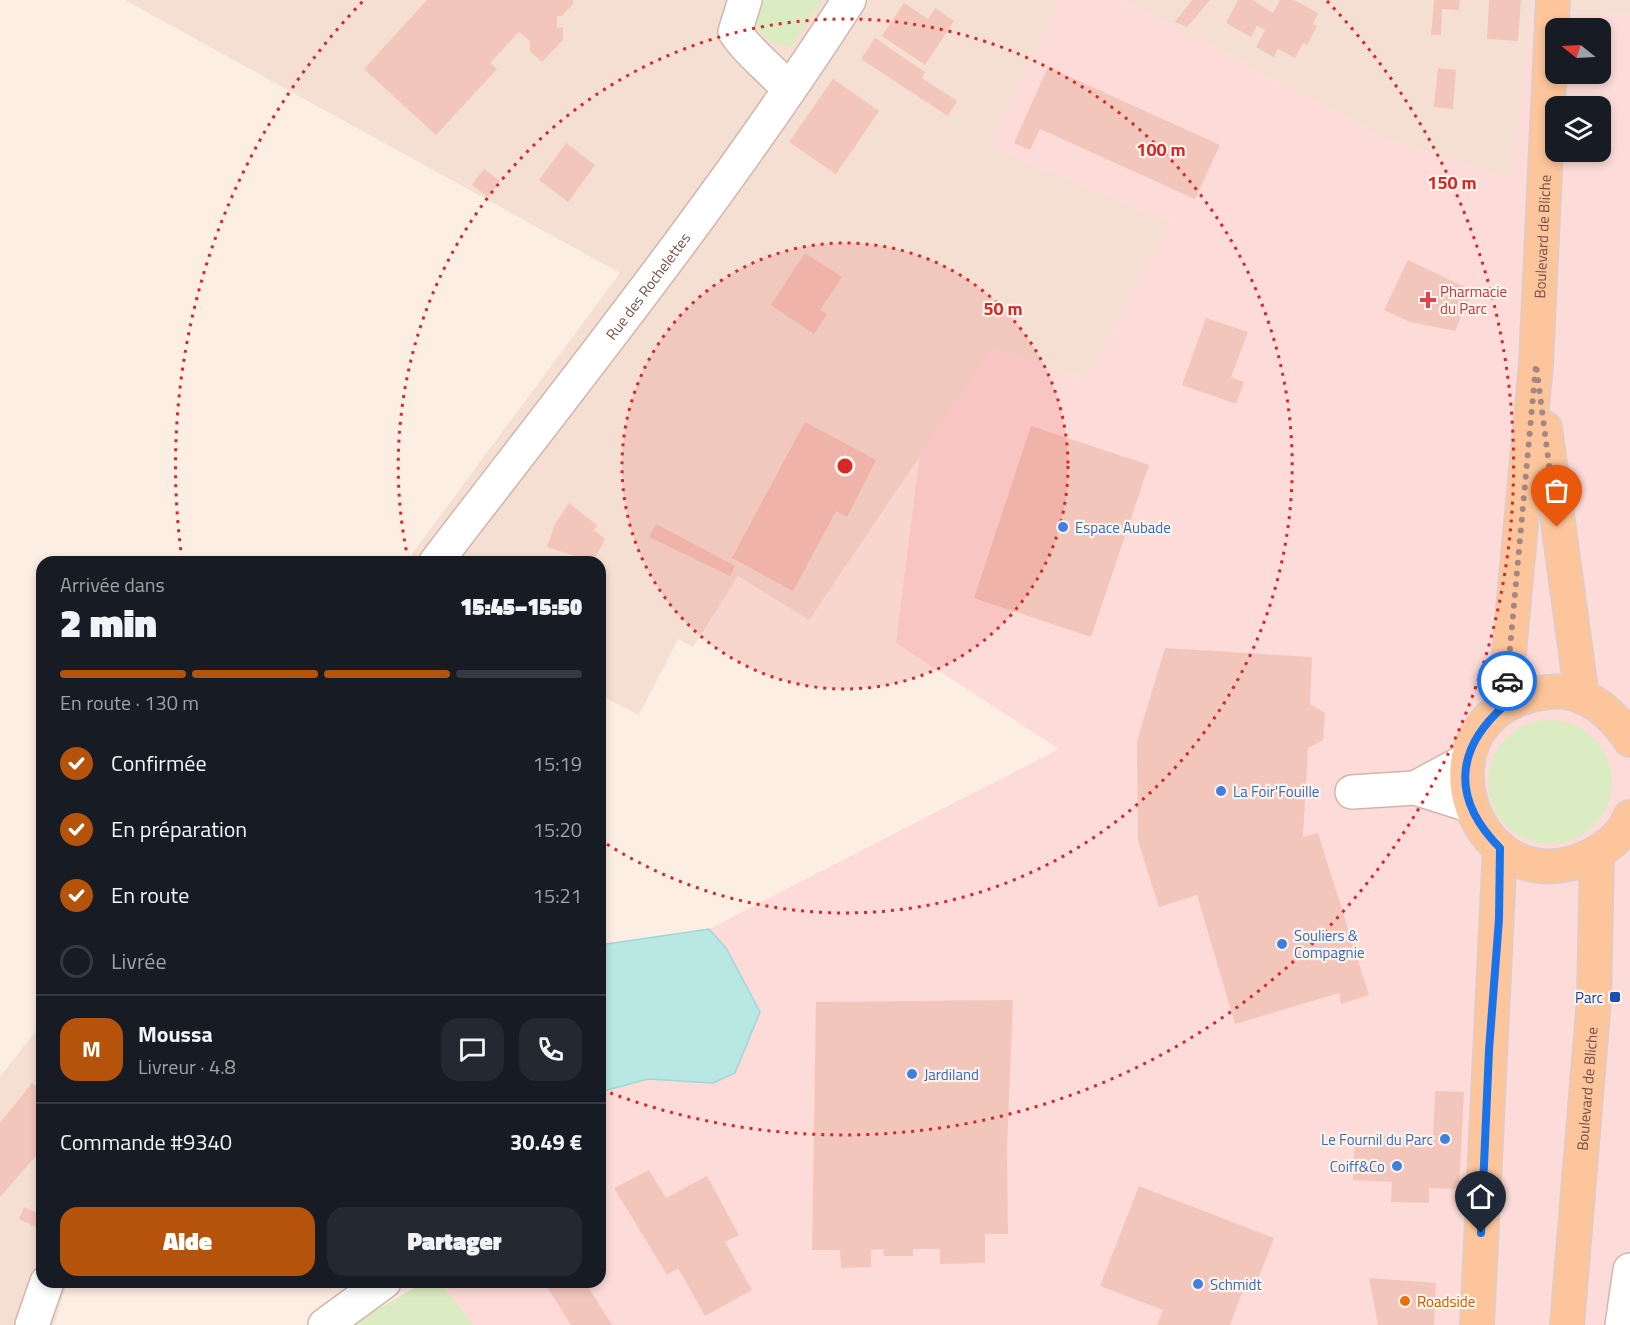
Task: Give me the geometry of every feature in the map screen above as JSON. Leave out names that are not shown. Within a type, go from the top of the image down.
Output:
[{"type":"main road","name":"Boulevard de Bliche","points":[[1504,706],[1536,364],[1553,0]]},
{"type":"main road","name":"Boulevard de Bliche","points":[[1536,364],[1572,642],[1582,697]]},
{"type":"main road","points":[[1630,740],[1619,723],[1602,707],[1582,697],[1546,693],[1529,695],[1504,706],[1487,721],[1475,739],[1467,760],[1466,783],[1469,805],[1481,829],[1500,848],[1523,861],[1548,866],[1574,863],[1597,854],[1615,839],[1630,820]]},
{"type":"main road","points":[[1477,1325],[1500,848]]},
{"type":"main road","name":"Boulevard de Bliche","points":[[1568,1325],[1594,999],[1597,854]]},
{"type":"street","points":[[745,0],[735,32],[748,51],[775,73],[789,90]]},
{"type":"street","name":"Rue des Rochelettes","points":[[441,556],[687,233],[789,90],[849,0]]},
{"type":"street","points":[[1415,788],[1467,760]]},
{"type":"street","points":[[1352,792],[1415,788],[1469,805]]},
{"type":"street","points":[[1622,1325],[1630,1270]]},
{"type":"street","points":[[32,1325],[45,1288]]},
{"type":"street","points":[[325,1325],[376,1288]]},
{"type":"shaded area","points":[[125,0],[1060,0],[991,148],[1171,222],[1086,379],[993,348],[809,620],[738,576],[693,647],[678,639],[639,715],[606,698],[606,556],[410,556],[620,273]]},
{"type":"shaded area","points":[[1060,0],[1125,0],[1388,140],[1513,178],[1531,12],[1630,14],[1630,1325],[474,1325],[444,1288],[606,1288],[606,1090],[648,1079],[713,1083],[735,1073],[760,1012],[726,948],[709,929],[1059,749],[896,643],[920,453],[993,348],[1086,379],[1171,222],[990,148]]},
{"type":"shaded area","points":[[1125,0],[1630,0],[1630,14],[1531,12],[1514,179],[1388,140]]},
{"type":"shaded area","points":[[36,1031],[36,1288],[65,1288],[54,1325],[0,1325],[0,1077]]},
{"type":"green space","points":[[756,0],[822,0],[792,45],[782,45],[767,39],[761,33],[754,18]]},
{"type":"green space","points":[[1550,720],[1574,725],[1585,730],[1594,738],[1602,747],[1607,758],[1612,782],[1607,806],[1602,817],[1594,826],[1585,834],[1574,839],[1550,844],[1526,839],[1515,834],[1506,826],[1498,817],[1493,806],[1488,782],[1493,758],[1498,747],[1506,738],[1515,730],[1526,725]]},
{"type":"green space","points":[[414,1288],[444,1288],[474,1325],[351,1325]]},
{"type":"water","points":[[709,929],[726,948],[760,1012],[735,1073],[713,1083],[648,1079],[606,1090],[606,944]]},
{"type":"building","points":[[427,0],[572,0],[574,3],[562,16],[557,16],[557,28],[563,27],[563,40],[542,62],[530,51],[530,41],[519,32],[490,63],[497,69],[436,135],[364,69]]},
{"type":"building","points":[[1192,0],[1210,0],[1187,27],[1175,22]]},
{"type":"building","points":[[1238,0],[1253,0],[1273,13],[1280,0],[1294,0],[1318,13],[1313,24],[1317,26],[1307,45],[1303,43],[1295,58],[1278,49],[1274,57],[1256,47],[1265,30],[1257,26],[1251,37],[1226,23]]},
{"type":"building","points":[[1434,0],[1460,0],[1459,10],[1442,9],[1441,35],[1431,35]]},
{"type":"building","points":[[1489,0],[1521,0],[1518,41],[1487,39]]},
{"type":"building","points":[[904,3],[928,19],[935,8],[954,21],[925,65],[882,36]]},
{"type":"building","points":[[875,38],[925,72],[922,78],[957,101],[948,116],[861,59]]},
{"type":"building","points":[[1048,67],[1220,145],[1195,199],[1040,129],[1030,150],[1014,143]]},
{"type":"building","points":[[1438,68],[1456,70],[1453,109],[1434,107]]},
{"type":"building","points":[[833,79],[879,111],[836,174],[789,142]]},
{"type":"building","points":[[566,143],[595,165],[568,202],[539,180]]},
{"type":"building","points":[[484,169],[500,181],[488,197],[472,185]]},
{"type":"building","points":[[805,253],[842,277],[820,310],[827,314],[814,334],[771,305]]},
{"type":"building","name":"Pharmacie du Parc","points":[[1408,260],[1473,291],[1455,331],[1410,322],[1384,310]]},
{"type":"building","points":[[1206,318],[1248,332],[1231,377],[1244,382],[1236,404],[1182,385]]},
{"type":"building","points":[[805,422],[876,460],[847,517],[836,511],[793,591],[732,558]]},
{"type":"building","name":"Espace Aubade","points":[[1031,426],[1149,465],[1091,637],[974,598]]},
{"type":"building","points":[[569,503],[597,525],[594,530],[605,539],[596,556],[575,556],[547,547],[555,524]]},
{"type":"building","points":[[656,524],[735,566],[730,576],[649,537]]},
{"type":"building","name":"La Foir'Fouille","points":[[1165,648],[1312,657],[1310,704],[1325,713],[1323,740],[1308,748],[1303,837],[1318,833],[1369,995],[1341,1004],[1339,993],[1235,1024],[1197,895],[1159,907],[1138,841],[1137,741]]},
{"type":"building","name":"Jardiland","points":[[1013,1000],[1007,1147],[1008,1234],[985,1234],[985,1263],[940,1264],[940,1249],[913,1249],[913,1256],[884,1256],[883,1249],[871,1250],[871,1267],[841,1268],[840,1250],[812,1250],[816,1002]]},
{"type":"building","points":[[32,1083],[36,1086],[36,1156],[0,1197],[0,1123]]},
{"type":"building","points":[[1435,1091],[1464,1092],[1459,1189],[1429,1188],[1429,1203],[1391,1202],[1392,1182],[1353,1180],[1355,1135],[1433,1138]]},
{"type":"building","points":[[649,1170],[666,1198],[707,1176],[739,1235],[725,1242],[752,1290],[705,1316],[678,1268],[667,1275],[614,1188]]},
{"type":"building","points":[[1139,1186],[1274,1238],[1258,1279],[1245,1285],[1230,1325],[1157,1325],[1163,1310],[1100,1286]]},
{"type":"building","points":[[24,1207],[36,1212],[36,1227],[19,1219]]},
{"type":"building","name":"Roadside","points":[[1369,1278],[1436,1283],[1434,1325],[1378,1325]]},
{"type":"building","points":[[548,1288],[589,1288],[612,1325],[571,1325]]},
{"type":"way so far","points":[[1507,681],[1536,364],[1557,527]]},
{"type":"place","name":"Pharmacie du Parc","points":[[1428,300]]},
{"type":"place","name":"Espace Aubade","points":[[1063,527]]},
{"type":"place","name":"La Foir'Fouille","points":[[1221,791]]},
{"type":"place","name":"Souliers & Compagnie","points":[[1282,944]]},
{"type":"place","name":"Parc","points":[[1615,997]]},
{"type":"place","name":"Jardiland","points":[[912,1074]]},
{"type":"place","name":"Le Fournil du Parc","points":[[1445,1139]]},
{"type":"place","name":"Coiff&Co","points":[[1397,1166]]},
{"type":"place","name":"Schmidt","points":[[1198,1284]]},
{"type":"place","name":"Roadside","points":[[1405,1301]]},
{"type":"route","points":[[1481,1233],[1489,1050],[1499,919],[1500,848],[1481,829],[1469,805],[1466,783],[1467,760],[1475,739],[1487,721],[1504,706],[1507,681]]}]
